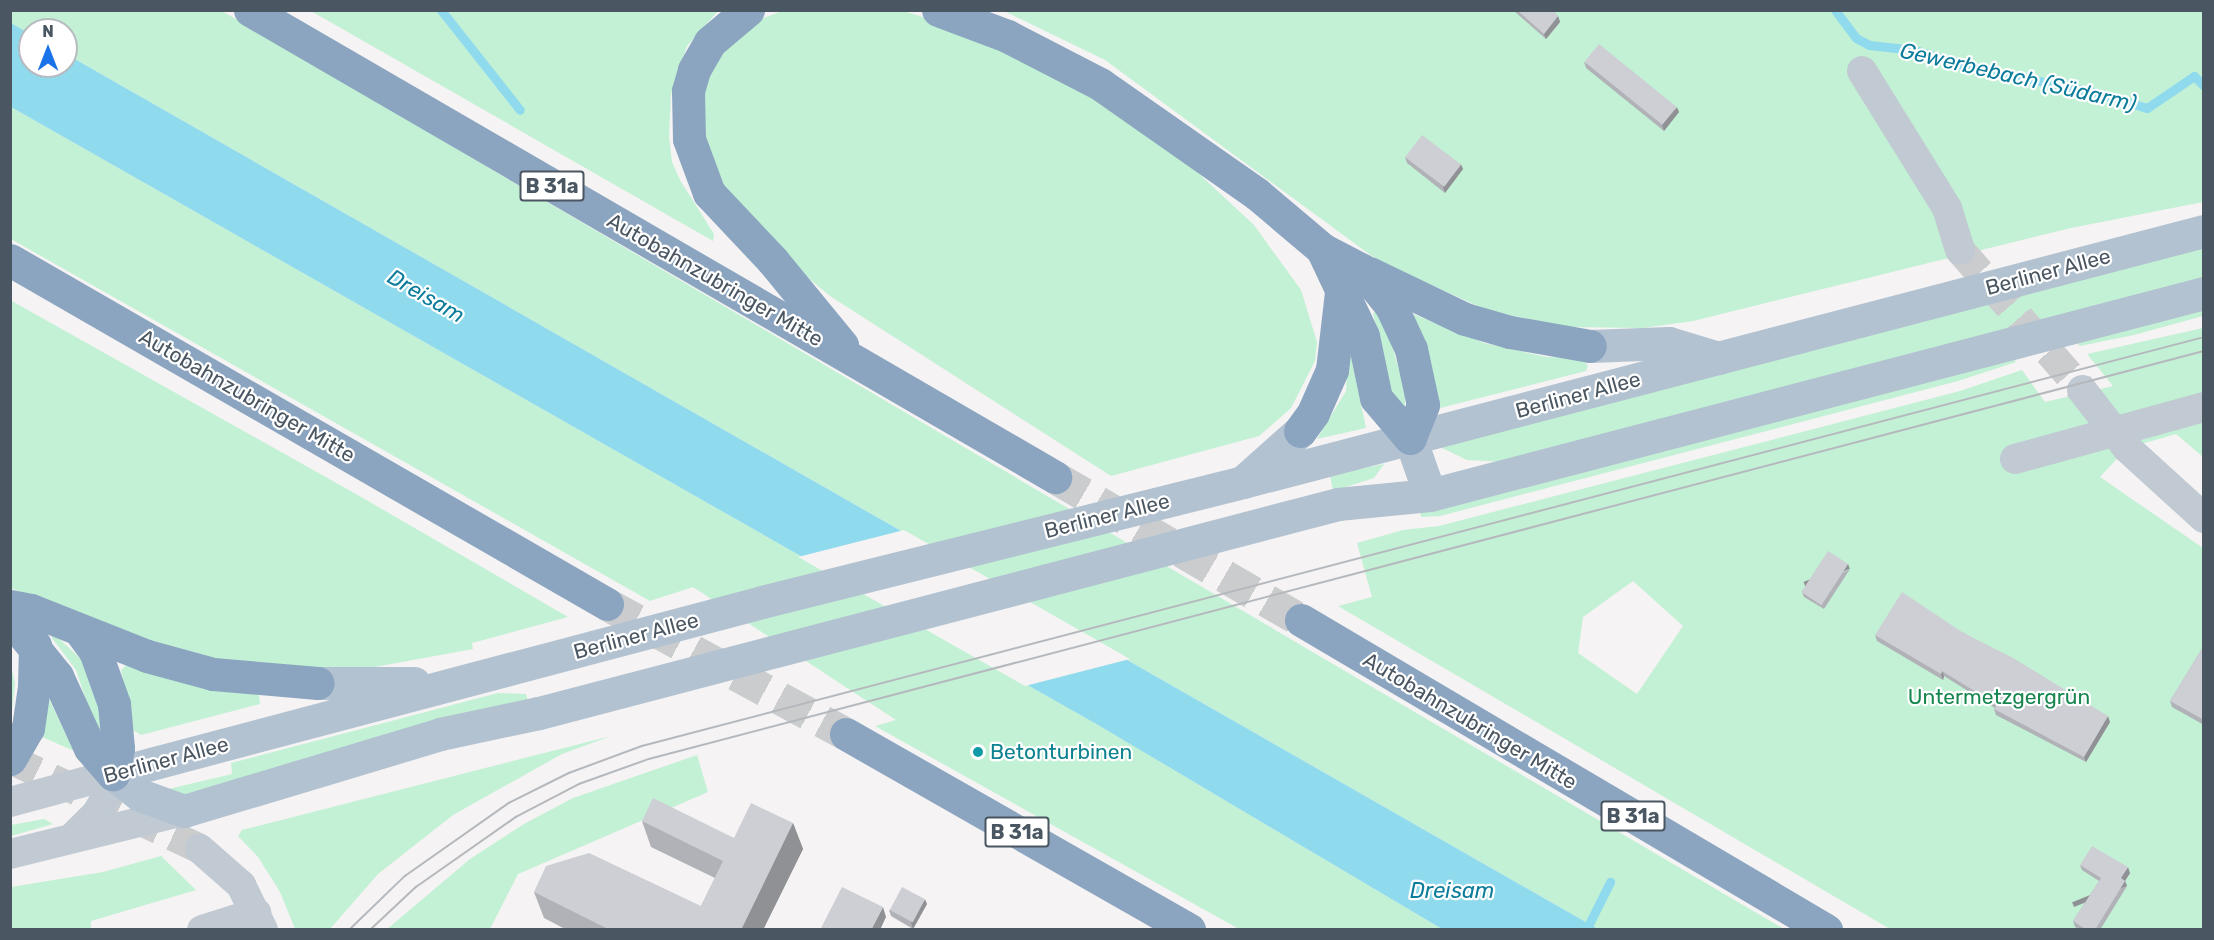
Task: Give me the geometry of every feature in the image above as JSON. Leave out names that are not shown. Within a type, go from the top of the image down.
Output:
[{"type":"highway","name":"Autobahnzubringer Mitte","points":[[250,10],[1055,477]]},
{"type":"highway","points":[[748,10],[710,42],[694,70],[686,116],[697,166],[709,193],[773,261],[854,361]]},
{"type":"highway","points":[[938,10],[1007,36],[1100,84],[1257,194],[1322,249],[1351,280],[1391,306],[1411,349],[1422,405],[1410,438],[1376,398],[1351,280]]},
{"type":"highway","name":"Autobahnzubringer Mitte","points":[[10,260],[607,604]]},
{"type":"highway","points":[[1351,280],[1510,332],[1590,346]]},
{"type":"highway","points":[[1299,431],[1317,405],[1332,370],[1351,280]]},
{"type":"highway","points":[[10,606],[31,610],[81,632],[147,656],[213,674],[318,683]]},
{"type":"highway","points":[[10,618],[35,645],[57,676],[90,748],[113,774]]},
{"type":"highway","name":"Autobahnzubringer Mitte","points":[[1301,620],[1826,930]]},
{"type":"highway","points":[[81,632],[95,651],[114,704],[118,748],[113,774]]},
{"type":"highway","points":[[10,759],[28,728],[34,687],[35,645]]},
{"type":"highway","name":"B 31a","points":[[846,734],[1189,930]]},
{"type":"main road","name":"Berliner Allee","points":[[113,774],[773,599],[1243,482],[2204,231]]},
{"type":"main road","points":[[113,774],[140,795],[184,811],[440,734],[539,713],[1338,504],[1430,495],[2204,293]]},
{"type":"main road","points":[[1590,346],[1669,343],[1719,358]]},
{"type":"main road","points":[[1243,482],[1299,431]]},
{"type":"main road","points":[[1410,438],[1430,495]]},
{"type":"main road","points":[[318,683],[471,680]]},
{"type":"street","points":[[1862,71],[1947,208],[1960,250]]},
{"type":"street","points":[[2082,390],[2112,430],[2204,519]]},
{"type":"street","points":[[2015,459],[2204,406]]},
{"type":"street","points":[[74,836],[102,803],[113,774]]},
{"type":"street","name":"Berliner Allee","points":[[13,801],[113,774]]},
{"type":"street","points":[[10,854],[74,836],[184,811]]},
{"type":"street","points":[[200,849],[230,872],[259,921],[202,930]]},
{"type":"green space","points":[[11,11],[222,11],[1784,929],[1598,929],[78,61],[78,18],[18,18],[18,27],[11,23]]},
{"type":"green space","points":[[311,11],[718,11],[687,46],[671,94],[669,136],[672,162],[680,180],[714,234],[713,241]]},
{"type":"green space","points":[[782,11],[904,11],[926,18],[1046,68],[1156,134],[1254,225],[1301,290],[1317,342],[1315,361],[1291,408],[1259,436],[1111,476],[830,296],[789,262],[730,199],[704,150],[702,93],[720,51],[756,21]]},
{"type":"green space","points":[[1004,11],[2203,11],[2203,202],[2071,228],[1693,321],[1643,328],[1568,327],[1489,311],[1380,262],[1105,60]]},
{"type":"green space","points":[[11,107],[1098,725],[1442,929],[1239,929],[875,726],[896,720],[693,587],[650,601],[11,239]]},
{"type":"green space","points":[[2203,244],[2203,279],[1506,462],[1467,460],[1440,447]]},
{"type":"green space","points":[[10,300],[363,498],[568,617],[472,643],[473,649],[353,671],[209,659],[100,626],[11,588]]},
{"type":"green space","points":[[2203,307],[2203,316],[2134,335],[2080,346],[2075,341]]},
{"type":"green space","points":[[1381,310],[1405,389],[1405,409],[1392,398],[1373,313]]},
{"type":"green space","points":[[1413,314],[1484,343],[1546,357],[1581,358],[1588,366],[1586,371],[1440,408],[1430,358]]},
{"type":"green space","name":"Untermetzgergrün","points":[[2203,328],[2203,457],[2176,434],[2127,448],[2100,477],[2203,548],[2203,929],[1890,929],[1338,606],[1372,597],[1357,543],[1403,530],[1439,526],[1960,391],[2022,370],[2045,402],[2113,386],[2087,354]],"holes":[[[1633,581],[1683,626],[1637,694],[1578,653],[1583,617]]]},
{"type":"green space","points":[[1348,357],[1351,357],[1366,428],[1317,439],[1346,391]]},
{"type":"green space","points":[[2012,357],[2016,362],[1958,381],[1440,516],[1421,517],[1420,511]]},
{"type":"green space","points":[[1384,464],[1374,478],[1333,491],[1330,475]]},
{"type":"green space","points":[[53,633],[83,661],[107,729],[97,732],[76,670],[52,638]]},
{"type":"green space","points":[[128,664],[259,695],[260,704],[141,735],[133,730],[121,670]]},
{"type":"green space","points":[[11,666],[15,683],[11,721]]},
{"type":"green space","points":[[45,691],[74,751],[40,736]]},
{"type":"green space","points":[[498,693],[526,694],[528,701],[194,797],[160,791],[232,774],[231,763]]},
{"type":"green space","points":[[611,736],[562,754],[453,815],[378,874],[330,929],[295,929],[280,892],[258,857],[238,836],[242,830]]},
{"type":"green space","points":[[697,755],[708,792],[518,874],[490,929],[386,930],[470,859],[524,824],[573,798]]},
{"type":"green space","points":[[44,819],[53,824],[11,836],[11,825]]},
{"type":"green space","points":[[161,856],[196,890],[91,921],[91,929],[11,929],[11,887],[103,872]]},
{"type":"water","name":"Dreisam","points":[[11,23],[18,27],[18,78],[78,78],[78,61],[1598,929],[1442,929],[1098,725],[11,107]]},
{"type":"pier","points":[[904,530],[1130,659],[1025,686],[798,557]]},
{"type":"building","points":[[1517,10],[1552,10],[1558,16],[1544,34]]},
{"type":"building","points":[[1599,44],[1677,107],[1662,125],[1585,62]]},
{"type":"building","points":[[1422,135],[1461,164],[1444,187],[1405,157]]},
{"type":"building","points":[[1828,551],[1848,564],[1821,605],[1801,592]]},
{"type":"building","points":[[1902,592],[1962,632],[2013,658],[2108,716],[2084,757],[1994,709],[1997,705],[1942,671],[1941,674],[1875,635]]},
{"type":"building","points":[[2204,647],[2204,720],[2170,701]]},
{"type":"building","points":[[653,798],[734,838],[751,803],[793,823],[741,930],[610,930],[534,892],[546,866],[589,853],[701,906],[723,861],[642,821]]},
{"type":"building","points":[[2092,846],[2128,867],[2121,878],[2125,881],[2095,930],[2087,930],[2073,921],[2101,878],[2080,865]]},
{"type":"building","points":[[842,887],[883,907],[871,930],[820,930]]},
{"type":"building","points":[[902,887],[925,899],[913,922],[890,910]]},
{"type":"waterway","points":[[441,10],[520,110]]},
{"type":"waterway","name":"Gewerbebach (Südarm)","points":[[1835,10],[1856,38],[1869,45],[1915,50],[1966,66],[2093,92],[2147,108],[2194,76],[2204,86]]},
{"type":"waterway","points":[[1586,930],[1610,882]]},
{"type":"tunnel","points":[[1960,250],[2082,390]]},
{"type":"tunnel","points":[[1055,477],[1301,620]]},
{"type":"tunnel","points":[[607,604],[846,734]]},
{"type":"tunnel","points":[[10,759],[200,849]]},
{"type":"tram line","points":[[349,930],[405,876],[509,803],[569,773],[642,746],[2204,337]]},
{"type":"tram line","points":[[370,930],[416,887],[516,817],[579,784],[649,759],[2204,351]]},
{"type":"place","name":"Betonturbinen","points":[[978,752]]}]
